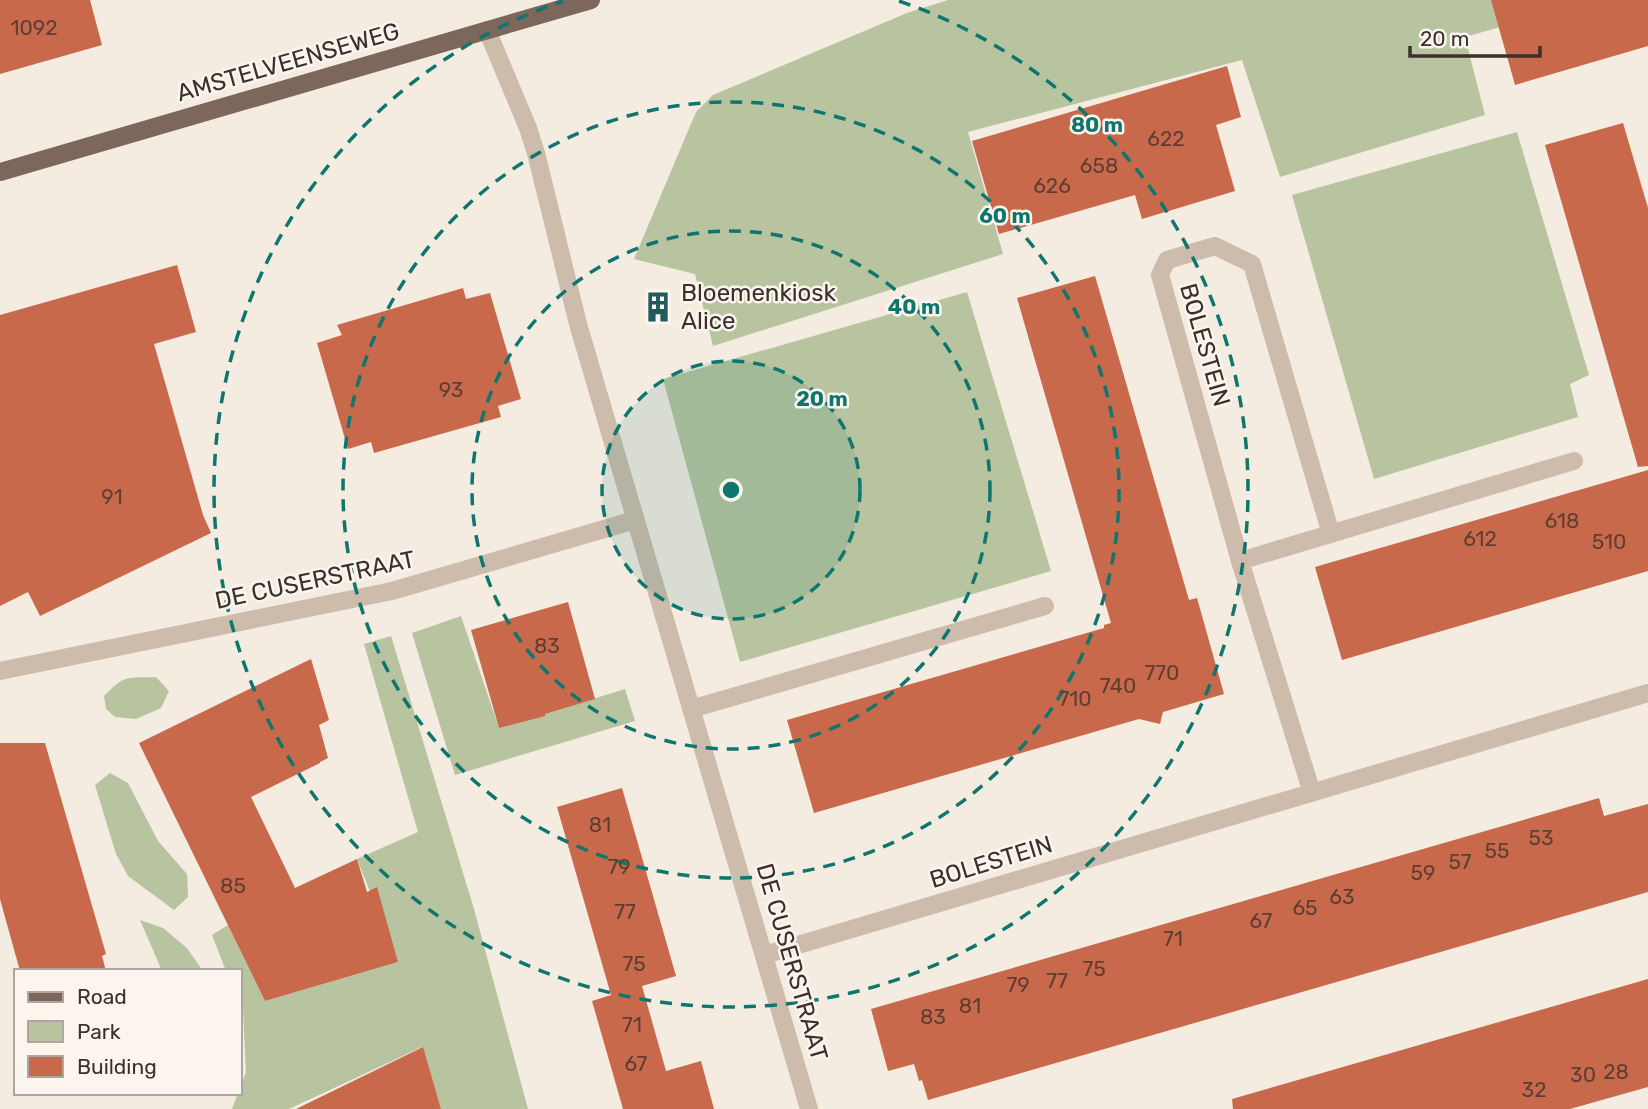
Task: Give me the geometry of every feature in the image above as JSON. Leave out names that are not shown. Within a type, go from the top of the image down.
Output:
[{"type":"main road","name":"AMSTELVEENSEWEG","points":[[0,172],[591,0]]},
{"type":"street","name":"DE CUSERSTRAAT","points":[[487,30],[536,153],[578,324],[809,1109]]},
{"type":"street","name":"BOLESTEIN","points":[[1312,793],[1240,561],[1160,275],[1167,261],[1215,246],[1252,264],[1331,534]]},
{"type":"street","points":[[1240,561],[1574,461]]},
{"type":"street","name":"DE CUSERSTRAAT","points":[[0,671],[391,592],[635,520]]},
{"type":"street","points":[[691,709],[1045,606]]},
{"type":"street","name":"BOLESTEIN","points":[[764,955],[1648,694]]},
{"type":"green space","points":[[948,0],[1595,0],[1465,37],[1485,115],[1280,177],[1242,60],[968,132],[1003,254],[713,346],[695,274],[634,259],[696,112],[713,95],[907,13]]},
{"type":"green space","points":[[1517,132],[1589,375],[1570,384],[1578,417],[1374,479],[1292,195]]},
{"type":"green space","points":[[967,292],[1051,571],[740,662],[663,379]]},
{"type":"green space","points":[[461,616],[499,728],[625,689],[635,721],[455,775],[412,633]]},
{"type":"green space","points":[[391,636],[474,909],[528,1109],[441,1109],[422,1047],[289,1109],[232,1109],[237,1095],[242,1095],[242,1083],[246,1072],[242,969],[225,969],[212,935],[228,925],[265,1001],[398,962],[357,859],[418,832],[364,644]]},
{"type":"green space","points":[[156,677],[169,691],[161,708],[136,719],[115,717],[106,709],[104,696],[117,684],[132,678]]},
{"type":"green space","points":[[110,773],[128,783],[158,841],[187,874],[188,897],[174,910],[128,876],[116,854],[95,785]]},
{"type":"green space","points":[[140,920],[163,928],[187,948],[202,969],[161,969]]},
{"type":"building","points":[[0,0],[90,0],[102,45],[0,74]]},
{"type":"building","points":[[1491,0],[1648,0],[1648,46],[1515,85]]},
{"type":"building","points":[[1227,66],[1241,117],[1216,125],[1235,191],[1142,219],[1135,195],[999,234],[972,141]]},
{"type":"building","points":[[1623,123],[1648,208],[1648,466],[1638,467],[1545,145]]},
{"type":"building","points":[[177,265],[196,332],[154,344],[203,515],[211,533],[40,616],[28,592],[0,606],[0,315]]},
{"type":"building","points":[[1095,276],[1189,600],[1197,598],[1224,694],[1163,712],[1160,724],[1139,719],[814,813],[787,720],[1104,628],[1104,625],[1111,623],[1017,298]]},
{"type":"building","points":[[463,288],[466,299],[490,293],[521,399],[498,406],[501,417],[374,453],[371,442],[348,449],[317,343],[342,335],[337,325]]},
{"type":"building","points":[[1648,470],[1648,571],[1342,660],[1315,567]]},
{"type":"building","points":[[568,602],[595,699],[499,728],[471,630]]},
{"type":"building","points":[[311,659],[329,720],[319,725],[328,758],[251,797],[295,888],[357,859],[367,892],[377,887],[398,962],[265,1001],[139,743]]},
{"type":"building","points":[[0,743],[45,743],[106,954],[102,956],[105,969],[19,969],[0,899]]},
{"type":"building","points":[[622,788],[676,976],[642,986],[666,1071],[701,1061],[714,1109],[623,1109],[592,1001],[611,995],[557,807]]},
{"type":"building","points":[[1599,798],[1604,816],[1648,804],[1648,892],[928,1100],[914,1064],[888,1071],[871,1009]]},
{"type":"building","points":[[1648,979],[1648,1087],[1570,1109],[1233,1109],[1232,1099]]},
{"type":"building","points":[[423,1047],[441,1109],[296,1109]]},
{"type":"place","name":"Bloemenkiosk Alice","points":[[658,307]]}]
